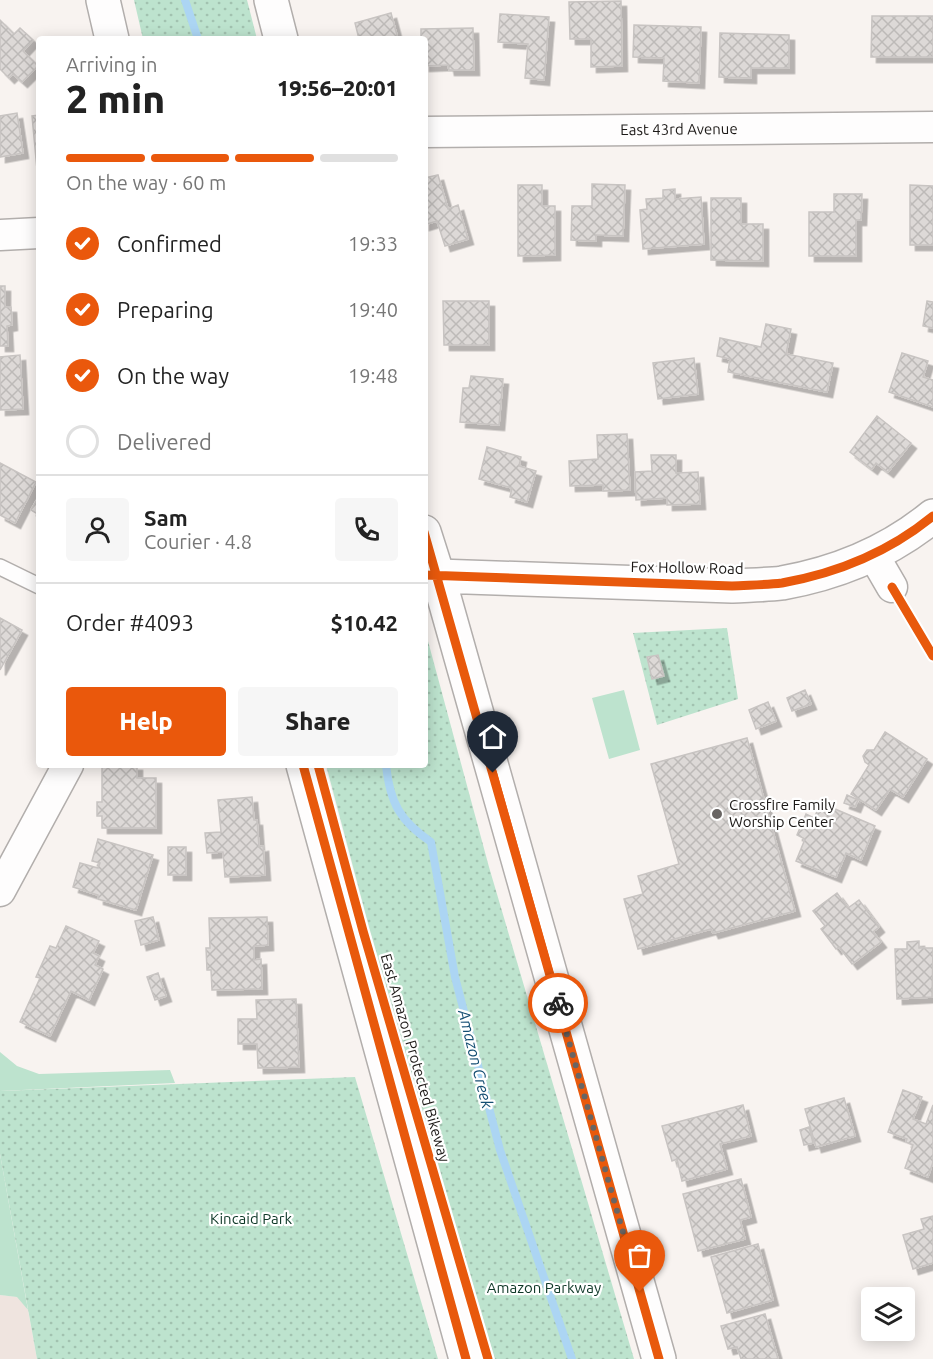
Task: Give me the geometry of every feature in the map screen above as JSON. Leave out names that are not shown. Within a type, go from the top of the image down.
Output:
[{"type":"main road","points":[[103,0],[111,36]]},
{"type":"main road","points":[[271,0],[280,36]]},
{"type":"main road","name":"Fox Hollow Road","points":[[431,575],[732,586],[788,582],[827,573],[874,556],[918,529],[933,516]]},
{"type":"main road","points":[[428,557],[431,575],[659,1359]]},
{"type":"main road","points":[[304,768],[466,1359]]},
{"type":"street","name":"East 43rd Avenue","points":[[428,132],[933,127]]},
{"type":"street","points":[[0,235],[36,233]]},
{"type":"street","points":[[874,556],[892,587]]},
{"type":"street","points":[[0,891],[66,768]]},
{"type":"lane","points":[[0,567],[36,585]]},
{"type":"shaded area","points":[[0,1295],[18,1297],[28,1310],[37,1359],[0,1359]]},
{"type":"green space","points":[[134,0],[247,0],[256,36],[142,36]]},
{"type":"green space","points":[[727,628],[738,699],[657,725],[633,633]]},
{"type":"green space","name":"Amazon Parkway","points":[[428,641],[489,867],[634,1359],[495,1359],[369,927],[327,768],[428,768]]},
{"type":"green space","points":[[624,690],[640,750],[609,759],[592,698]]},
{"type":"green space","points":[[0,1052],[17,1066],[39,1074],[170,1070],[175,1083],[0,1091]]},
{"type":"green space","name":"Kincaid Park","points":[[355,1077],[438,1359],[37,1359],[0,1154],[0,1091]]},
{"type":"green space","points":[[0,1154],[28,1310],[17,1297],[0,1295]]},
{"type":"building","points":[[621,1],[622,66],[591,67],[591,39],[570,39],[569,2]]},
{"type":"building","points":[[391,13],[397,36],[358,36],[355,23]]},
{"type":"building","points":[[500,14],[549,17],[544,80],[525,78],[528,44],[498,42]]},
{"type":"building","points":[[872,16],[933,16],[933,57],[871,57]]},
{"type":"building","points":[[0,20],[14,34],[20,28],[33,40],[23,51],[36,64],[36,68],[22,82],[13,74],[9,78],[0,69]]},
{"type":"building","points":[[634,25],[701,27],[699,83],[663,81],[664,58],[633,57]]},
{"type":"building","points":[[473,28],[474,70],[449,70],[448,65],[428,66],[428,36],[421,36],[421,29]]},
{"type":"building","points":[[720,33],[789,35],[789,68],[751,68],[751,78],[719,77]]},
{"type":"building","points":[[17,113],[23,153],[0,157],[0,116]]},
{"type":"building","points":[[36,115],[36,159],[32,116]]},
{"type":"building","points":[[438,175],[448,209],[458,205],[468,239],[445,246],[437,221],[428,224],[428,177]]},
{"type":"building","points":[[592,184],[625,185],[623,236],[596,235],[596,241],[571,240],[572,206],[592,206]]},
{"type":"building","points":[[518,185],[542,185],[542,206],[555,206],[555,255],[518,256]]},
{"type":"building","points":[[910,185],[933,186],[933,245],[910,245]]},
{"type":"building","points":[[675,189],[675,199],[701,197],[704,244],[643,249],[640,210],[647,209],[646,199],[663,198],[663,190]]},
{"type":"building","points":[[834,194],[862,194],[861,220],[856,220],[856,256],[809,256],[809,212],[834,212]]},
{"type":"building","points":[[711,198],[741,198],[741,224],[763,224],[763,261],[711,260]]},
{"type":"building","points":[[0,286],[5,286],[5,307],[11,307],[12,325],[7,326],[8,346],[0,346]]},
{"type":"building","points":[[443,301],[489,301],[489,345],[444,345]]},
{"type":"building","points":[[927,301],[933,302],[933,328],[923,326]]},
{"type":"building","points":[[766,324],[791,329],[786,354],[833,363],[827,392],[728,372],[730,359],[717,356],[720,338],[761,347]]},
{"type":"building","points":[[902,353],[928,361],[923,377],[933,380],[933,407],[889,392]]},
{"type":"building","points":[[20,355],[23,409],[0,410],[0,357]]},
{"type":"building","points":[[694,358],[698,394],[658,399],[653,363]]},
{"type":"building","points":[[471,376],[503,379],[499,425],[460,422],[463,388],[469,388]]},
{"type":"building","points":[[877,416],[911,443],[888,472],[876,463],[872,469],[850,452]]},
{"type":"building","points":[[627,434],[630,490],[603,491],[603,485],[570,486],[569,461],[598,459],[597,435]]},
{"type":"building","points":[[487,447],[521,457],[519,466],[536,471],[527,502],[510,497],[512,488],[479,479]]},
{"type":"building","points":[[651,455],[676,455],[676,473],[698,472],[700,504],[667,505],[667,498],[636,500],[635,472],[652,471]]},
{"type":"building","points":[[0,463],[36,482],[15,523],[0,515]]},
{"type":"building","points":[[36,501],[36,513],[31,510]]},
{"type":"building","points":[[0,618],[22,630],[0,670]]},
{"type":"building","points":[[658,655],[664,676],[652,679],[647,657]]},
{"type":"building","points":[[805,690],[811,704],[792,711],[787,698]]},
{"type":"building","points":[[768,702],[776,721],[756,729],[749,710]]},
{"type":"building","points":[[885,732],[927,759],[903,797],[890,789],[876,810],[851,794],[869,765],[863,756],[867,750],[874,750]]},
{"type":"building","name":"Crossfire Family Worship Center","points":[[747,738],[795,911],[713,933],[711,929],[638,949],[624,899],[643,894],[638,876],[679,864],[651,764]]},
{"type":"building","points":[[102,768],[137,768],[137,778],[156,778],[156,828],[102,828],[102,816],[97,816],[97,802],[102,802]]},
{"type":"building","points":[[847,795],[858,800],[855,807],[844,803]]},
{"type":"building","points":[[252,797],[259,847],[263,846],[265,875],[225,877],[223,852],[207,853],[205,833],[221,832],[218,800]]},
{"type":"building","points":[[821,803],[875,826],[861,860],[846,853],[836,877],[796,861],[805,839],[797,835],[806,814],[814,818]]},
{"type":"building","points":[[98,839],[153,855],[136,910],[98,899],[98,895],[73,887],[80,863],[98,868],[100,863],[92,861]]},
{"type":"building","points":[[168,847],[186,847],[186,875],[168,875]]},
{"type":"building","points":[[837,893],[848,908],[859,900],[879,927],[873,932],[881,942],[852,964],[839,947],[836,949],[821,929],[825,926],[813,911]]},
{"type":"building","points":[[153,917],[159,940],[141,945],[135,921]]},
{"type":"building","points":[[267,917],[268,945],[254,946],[254,960],[261,959],[262,989],[212,990],[211,970],[207,970],[206,948],[210,948],[209,918]]},
{"type":"building","points":[[66,926],[99,941],[93,953],[99,956],[95,965],[103,969],[89,1000],[71,991],[50,1036],[20,1022],[40,978],[36,977],[50,946],[56,948]]},
{"type":"building","points":[[919,941],[919,948],[933,948],[932,997],[897,999],[895,949],[907,949],[907,942]]},
{"type":"building","points":[[158,973],[166,996],[155,1000],[147,977]]},
{"type":"building","points":[[296,999],[299,1067],[258,1068],[257,1044],[238,1044],[238,1019],[257,1019],[256,1000]]},
{"type":"building","points":[[903,1090],[922,1097],[913,1119],[926,1124],[933,1105],[933,1162],[928,1177],[905,1168],[913,1145],[906,1142],[907,1139],[888,1132]]},
{"type":"building","points":[[844,1098],[855,1136],[816,1147],[805,1109]]},
{"type":"building","points":[[743,1105],[751,1136],[720,1144],[727,1169],[682,1181],[677,1159],[672,1161],[662,1126]]},
{"type":"building","points":[[809,1127],[813,1143],[804,1145],[800,1130]]},
{"type":"building","points":[[741,1179],[751,1217],[740,1220],[745,1239],[698,1251],[683,1194]]},
{"type":"building","points":[[933,1216],[933,1263],[913,1269],[903,1235],[924,1229],[921,1219]]},
{"type":"building","points":[[758,1244],[773,1300],[727,1313],[711,1257]]},
{"type":"building","points":[[765,1314],[778,1359],[741,1359],[737,1347],[728,1349],[721,1326]]},
{"type":"waterway","name":"Amazon Creek","points":[[185,0],[197,36]]},
{"type":"waterway","name":"Amazon Creek","points":[[386,768],[390,790],[398,810],[411,826],[431,842],[455,977],[500,1150],[572,1359]]},
{"type":"cycle path","points":[[428,575],[732,586],[782,583],[803,579],[862,559],[899,540],[933,516]]},
{"type":"cycle path","points":[[428,546],[659,1359]]},
{"type":"cycle path","points":[[892,587],[933,656]]},
{"type":"cycle path","points":[[304,768],[466,1359]]},
{"type":"cycle path","name":"East Amazon Protected Bikeway","points":[[319,768],[363,931],[488,1359]]},
{"type":"way so far","points":[[558,1003],[640,1292]]},
{"type":"place","name":"Crossfire Family Worship Center","points":[[717,814]]},
{"type":"route","points":[[493,773],[558,1003]]}]
